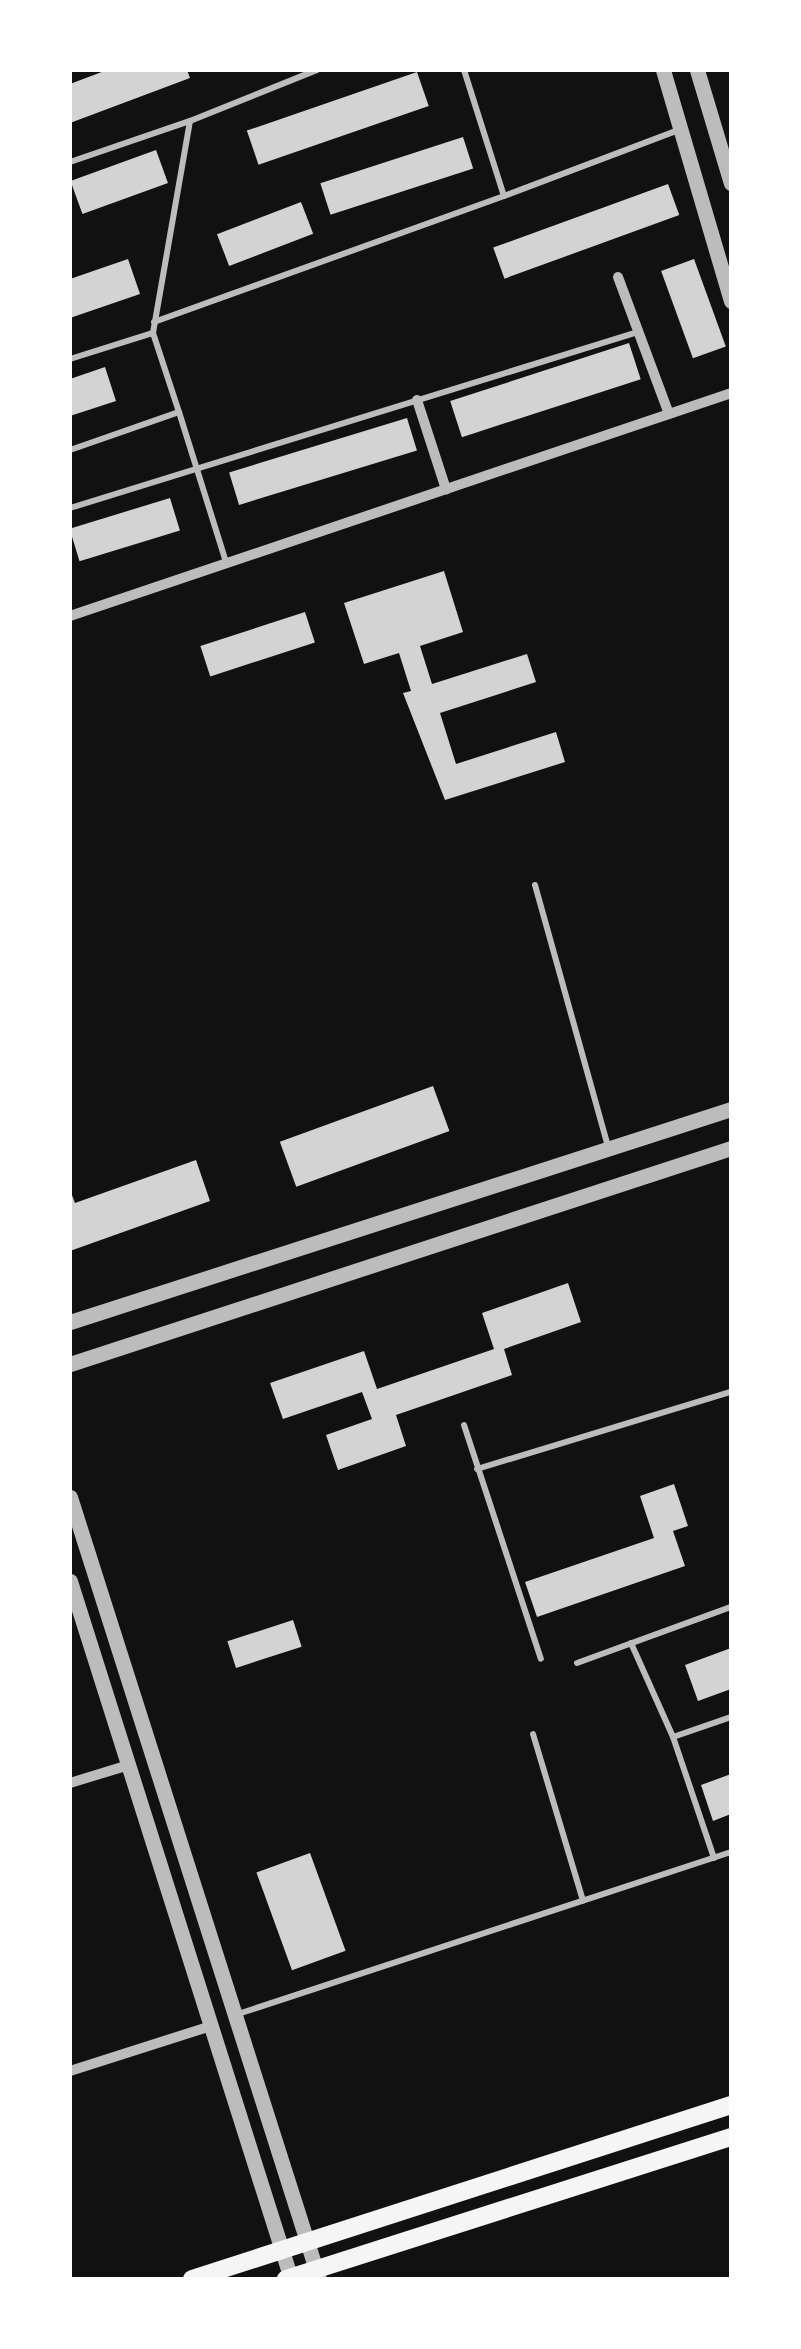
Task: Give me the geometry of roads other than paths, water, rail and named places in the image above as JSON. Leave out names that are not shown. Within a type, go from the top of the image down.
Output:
[{"type":"main road","points":[[192,2279],[731,2105]]},
{"type":"main road","points":[[289,2279],[317,2274],[731,2137]]},
{"type":"street","points":[[663,70],[731,301]]},
{"type":"street","points":[[697,70],[731,183]]},
{"type":"street","points":[[618,278],[669,414]]},
{"type":"street","points":[[70,616],[731,392]]},
{"type":"street","points":[[416,400],[446,489]]},
{"type":"street","points":[[70,1322],[731,1109]]},
{"type":"street","points":[[70,1364],[731,1148]]},
{"type":"street","points":[[70,1497],[317,2274]]},
{"type":"street","points":[[70,1581],[289,2279]]},
{"type":"street","points":[[70,1784],[129,1765]]},
{"type":"street","points":[[70,2071],[208,2027]]},
{"type":"lane","points":[[70,162],[190,122],[317,70]]},
{"type":"lane","points":[[464,70],[504,196]]},
{"type":"lane","points":[[190,122],[152,333],[227,564]]},
{"type":"lane","points":[[154,322],[680,129]]},
{"type":"lane","points":[[70,508],[194,465],[638,332]]},
{"type":"lane","points":[[70,359],[152,333]]},
{"type":"lane","points":[[70,450],[179,412]]},
{"type":"lane","points":[[535,885],[609,1149]]},
{"type":"lane","points":[[477,1469],[731,1392]]},
{"type":"lane","points":[[464,1425],[541,1659]]},
{"type":"lane","points":[[577,1663],[731,1607]]},
{"type":"lane","points":[[631,1644],[673,1736],[714,1858]]},
{"type":"lane","points":[[673,1736],[731,1718]]},
{"type":"lane","points":[[533,1734],[583,1901]]},
{"type":"lane","points":[[232,2016],[731,1852]]}]
